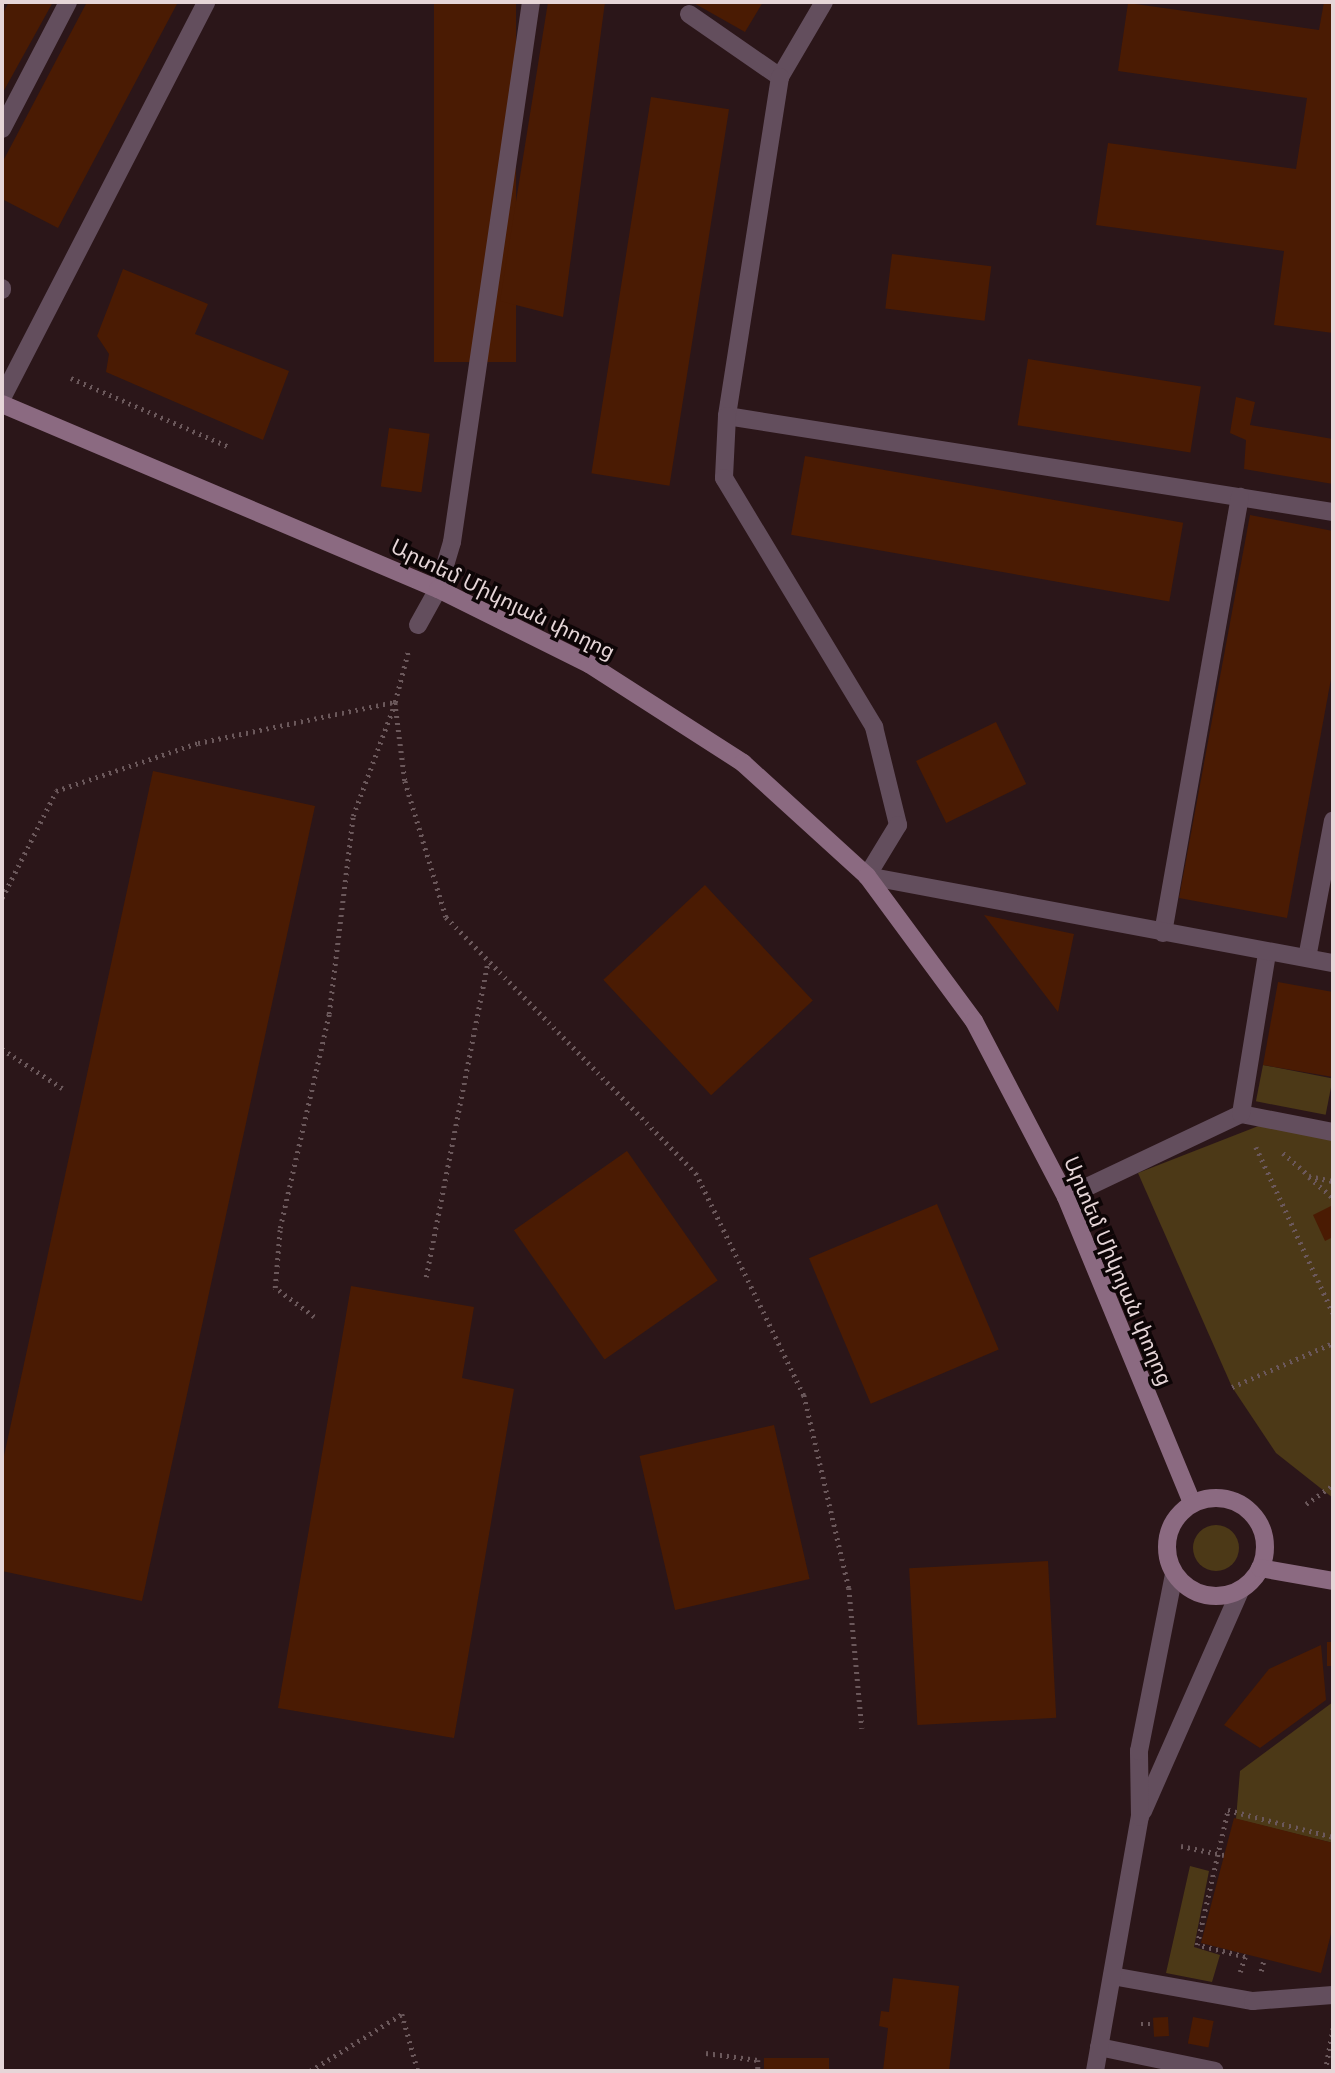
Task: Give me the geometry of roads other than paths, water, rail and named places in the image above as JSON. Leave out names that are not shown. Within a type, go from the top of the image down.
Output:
[{"type":"main road","name":"Արտեմ Միկոյան փողոց","points":[[2,404],[438,589],[589,664],[743,762],[867,876],[974,1021],[1066,1197],[1192,1503]]},
{"type":"main road","points":[[1224,1499],[1253,1514],[1263,1530],[1260,1568],[1239,1593],[1198,1593],[1174,1574],[1169,1536],[1192,1503],[1224,1499]]},
{"type":"main road","points":[[1260,1568],[1333,1581]]},
{"type":"street","points":[[2,129],[68,2]]},
{"type":"street","points":[[2,398],[205,2]]},
{"type":"street","points":[[418,625],[438,589],[452,542],[531,2]]},
{"type":"street","points":[[824,2],[780,77],[727,416],[724,478],[874,727],[890,776],[898,825],[867,876],[1267,953],[1333,963]]},
{"type":"street","points":[[688,14],[780,77]]},
{"type":"street","points":[[727,416],[1333,512]]},
{"type":"street","points":[[1163,933],[1240,497]]},
{"type":"street","points":[[1307,958],[1333,820]]},
{"type":"street","points":[[1241,1114],[1267,953]]},
{"type":"street","points":[[1066,1197],[1241,1114],[1333,1132]]},
{"type":"street","points":[[1095,2071],[1140,1817],[1139,1751],[1174,1574]]},
{"type":"street","points":[[1140,1817],[1239,1593]]},
{"type":"street","points":[[1112,1976],[1233,1997],[1333,1994]]},
{"type":"street","points":[[1099,2048],[1215,2071]]}]
